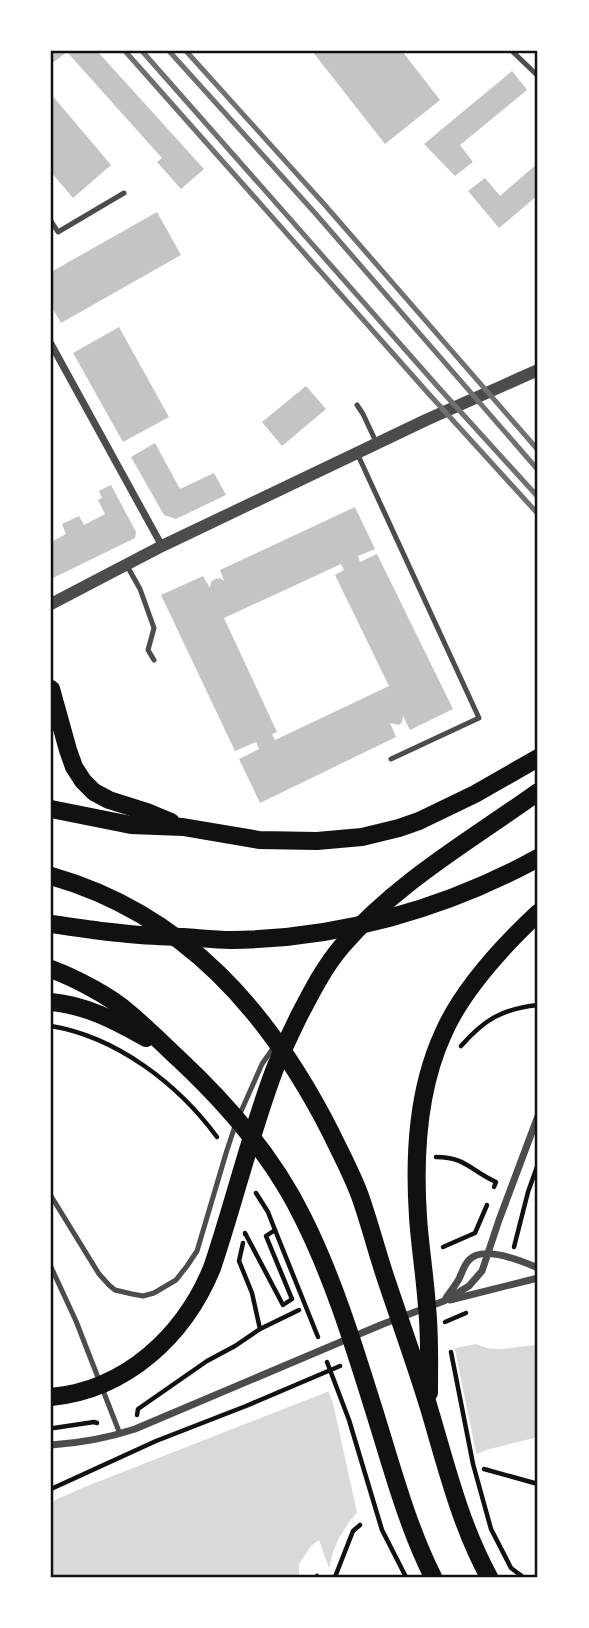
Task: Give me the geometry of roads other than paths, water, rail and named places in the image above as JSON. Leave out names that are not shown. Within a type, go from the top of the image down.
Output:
[{"type":"main road","points":[[51,693],[74,766],[89,787],[109,800],[147,811],[183,827]]},
{"type":"main road","points":[[51,809],[131,825],[183,827],[228,836],[269,840],[317,841],[362,836],[419,821],[475,794],[538,758]]},
{"type":"main road","points":[[51,1397],[81,1391],[118,1377],[165,1342],[192,1310],[205,1286],[220,1244],[280,1056],[317,980],[342,946],[406,884],[538,792]]},
{"type":"main road","points":[[51,924],[120,933],[231,940],[334,930],[391,918],[460,896],[538,858]]},
{"type":"main road","points":[[51,876],[125,906],[192,950],[249,1005],[270,1031],[311,1094],[359,1194],[453,1493],[489,1577]]},
{"type":"main road","points":[[428,1407],[430,1345],[418,1216],[426,1159],[419,1121],[427,1079],[450,1019],[495,957],[538,913]]},
{"type":"main road","points":[[51,969],[107,996],[128,1011],[171,1051],[204,1082],[247,1132],[286,1188],[303,1218],[342,1312],[407,1515],[433,1577]]},
{"type":"main road","points":[[51,1002],[68,1003],[120,1023],[171,1051]]},
{"type":"street","points":[[51,344],[162,545]]},
{"type":"street","points":[[51,604],[162,545],[538,370]]},
{"type":"street","points":[[444,1301],[469,1286],[482,1271],[538,1116]]},
{"type":"street","points":[[444,1301],[471,1257],[481,1253],[538,1268]]},
{"type":"street","points":[[51,1445],[75,1444],[135,1429],[444,1301],[538,1278]]},
{"type":"lane","points":[[512,51],[538,76]]},
{"type":"lane","points":[[51,221],[58,232],[124,193]]},
{"type":"lane","points":[[357,405],[377,444]]},
{"type":"lane","points":[[356,453],[479,718],[391,759]]},
{"type":"lane","points":[[126,564],[140,589],[154,628],[148,650],[154,660]]},
{"type":"lane","points":[[51,1196],[99,1274],[116,1290],[143,1296],[176,1280],[197,1251],[227,1150],[242,1107],[262,1063],[307,999]]},
{"type":"lane","points":[[51,1267],[76,1321],[120,1434]]},
{"type":"railway","points":[[125,51],[538,514]]},
{"type":"railway","points":[[142,51],[538,497]]},
{"type":"railway","points":[[169,51],[315,213],[538,470]]},
{"type":"railway","points":[[186,51],[324,204],[538,450]]}]
